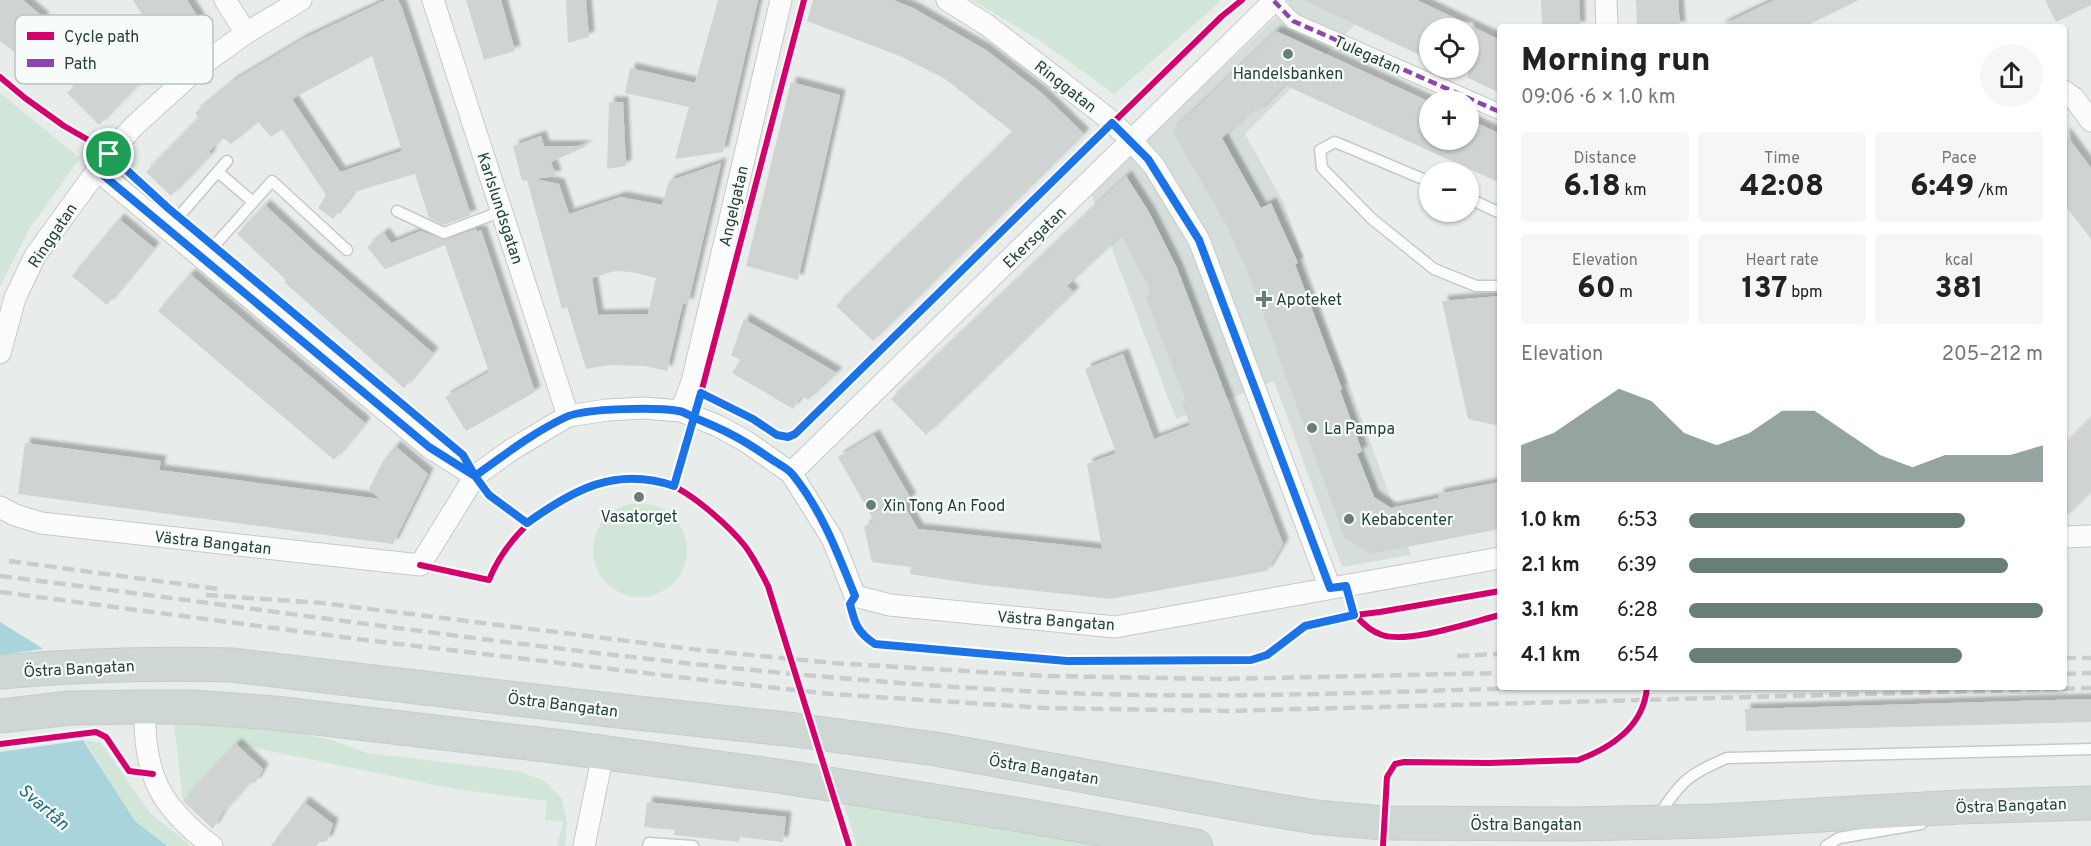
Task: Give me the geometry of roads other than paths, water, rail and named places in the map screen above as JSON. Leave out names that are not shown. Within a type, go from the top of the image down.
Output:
[{"type":"main road","name":"Östra Bangatan","points":[[0,672],[51,667],[177,663],[232,664],[610,710],[771,727],[936,749],[1192,797],[1315,817],[1384,823],[1654,834],[1801,817],[1960,807],[2091,803]]},
{"type":"main road","points":[[0,716],[70,708],[145,707],[193,707],[274,713],[562,747],[785,777],[1196,846]]},
{"type":"main road","points":[[603,754],[610,710]]},
{"type":"street","points":[[225,0],[246,33]]},
{"type":"street","name":"Ringgatan","points":[[213,57],[246,33],[301,0]]},
{"type":"street","name":"Karlslundsgatan","points":[[433,0],[568,416]]},
{"type":"street","name":"Angelgatan","points":[[681,411],[692,382],[781,0]]},
{"type":"street","name":"Ringgatan","points":[[947,0],[987,25],[1105,116],[1154,166],[1199,240],[1330,588]]},
{"type":"street","name":"Ekersgatan","points":[[792,473],[1274,0]]},
{"type":"street","name":"Tulegatan","points":[[1274,0],[1293,21],[1497,111]]},
{"type":"street","points":[[1606,0],[1607,24]]},
{"type":"street","name":"Ringgatan","points":[[0,353],[15,298],[35,255],[97,170],[133,127],[180,84]]},
{"type":"street","points":[[2067,94],[2074,98],[2091,121]]},
{"type":"street","points":[[97,170],[429,447],[475,476],[511,450],[568,416],[607,410],[635,409],[681,411],[718,426],[792,473]]},
{"type":"street","name":"Västra Bangatan","points":[[792,473],[832,538],[855,596],[890,605],[1115,627],[1497,559]]},
{"type":"street","name":"Västra Bangatan","points":[[4,509],[41,523],[420,566],[475,476]]},
{"type":"street","points":[[2067,537],[2091,536]]},
{"type":"street","points":[[145,707],[146,753],[162,797],[212,846]]},
{"type":"street","points":[[584,846],[603,754]]},
{"type":"lane","points":[[1419,177],[1335,142],[1320,150],[1322,168],[1372,219],[1434,269],[1476,286],[1497,285]]},
{"type":"lane","points":[[168,229],[227,161]]},
{"type":"lane","points":[[218,171],[253,201]]},
{"type":"lane","points":[[204,260],[272,181],[347,250]]},
{"type":"lane","points":[[1479,203],[1497,212]]},
{"type":"lane","points":[[397,211],[444,233],[502,211]]},
{"type":"lane","points":[[1654,834],[1677,789],[1698,771],[1727,758],[2091,749]]},
{"type":"lane","points":[[1826,846],[1839,838],[1929,823]]},
{"type":"lane","points":[[648,846],[649,843],[693,846]]},
{"type":"water","name":"Svartån","points":[[0,622],[42,648],[83,740],[135,821],[167,846],[0,846]]},
{"type":"railway","points":[[9,561],[218,589]]},
{"type":"railway","points":[[0,576],[520,644],[781,673],[912,684],[1043,692],[1170,695],[1497,689]]},
{"type":"railway","points":[[0,592],[365,640],[704,680],[831,694],[1046,708],[1228,711],[2016,690]]},
{"type":"railway","points":[[206,595],[322,603],[700,650],[833,663],[1047,676],[1222,679],[1497,673]]},
{"type":"railway","points":[[1457,656],[1497,654]]},
{"type":"railway","points":[[2067,658],[2091,658]]},
{"type":"railway","points":[[2067,674],[2091,673]]},
{"type":"railway","points":[[2067,689],[2091,688]]},
{"type":"place","name":"Handelsbanken","points":[[1288,54]]},
{"type":"place","name":"Apoteket","points":[[1264,299]]},
{"type":"place","name":"La Pampa","points":[[1312,428]]},
{"type":"place","name":"Vasatorget","points":[[639,497]]},
{"type":"place","name":"Xin Tong An Food","points":[[871,505]]},
{"type":"place","name":"Kebabcenter","points":[[1349,519]]}]
